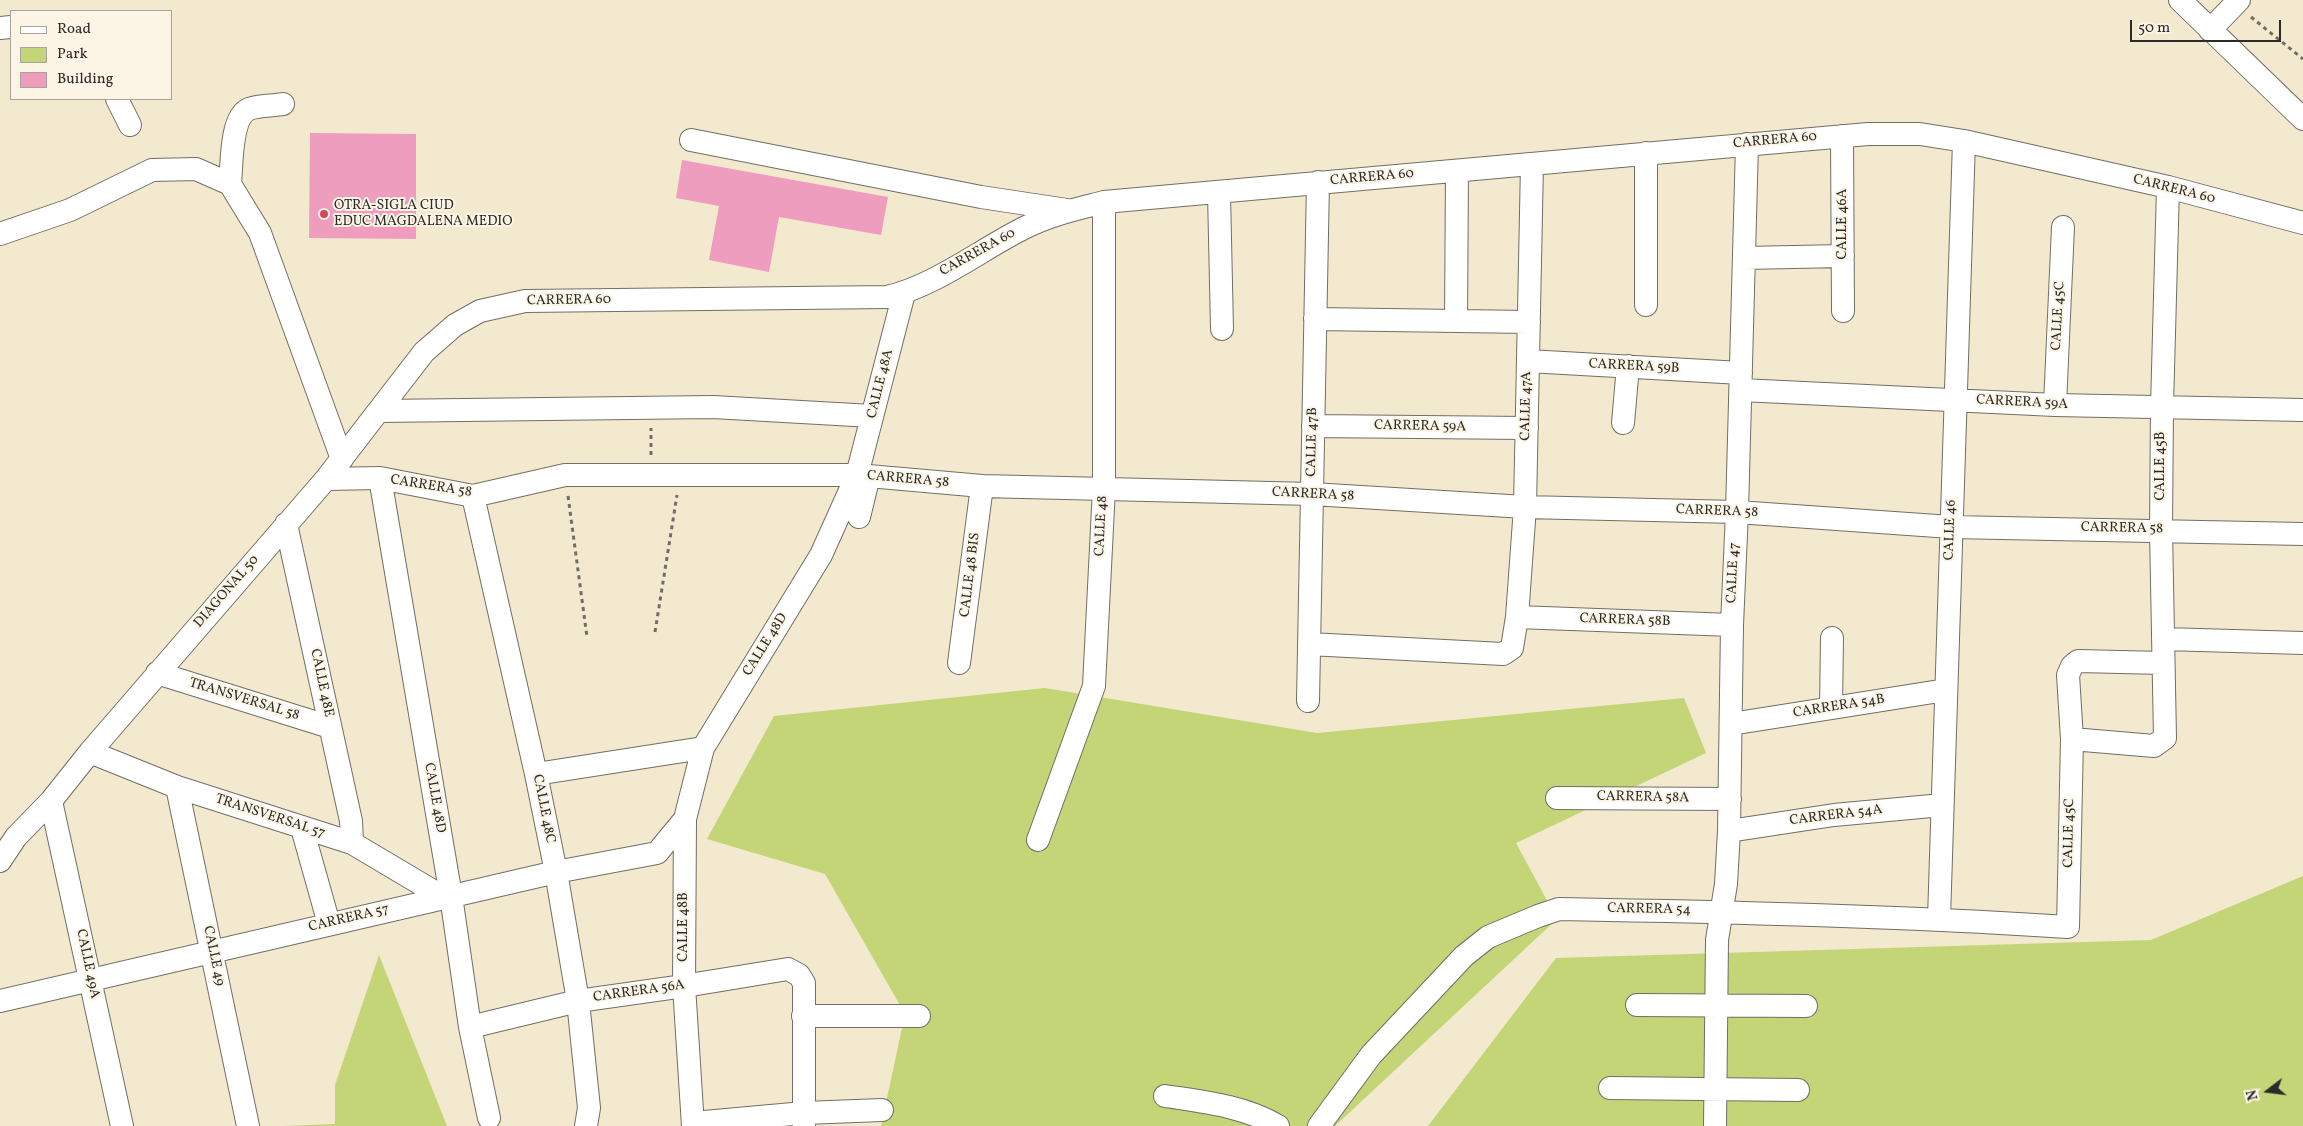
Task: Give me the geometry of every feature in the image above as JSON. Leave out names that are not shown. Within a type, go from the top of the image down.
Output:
[{"type":"street","points":[[2180,0],[2303,119]]},
{"type":"street","points":[[2210,30],[2236,1]]},
{"type":"street","points":[[118,100],[130,125]]},
{"type":"street","points":[[230,184],[235,127],[240,115],[249,108],[283,104]]},
{"type":"street","name":"CARRERA 60","points":[[455,325],[480,311],[525,301],[887,297],[904,293],[1026,227],[1070,211],[1104,202],[1842,136],[1920,134],[1964,141],[2168,187],[2303,223]]},
{"type":"street","name":"CALLE 46A","points":[[1842,136],[1843,312]]},
{"type":"street","points":[[691,140],[981,197],[1070,211]]},
{"type":"street","name":"CALLE 46","points":[[1939,918],[1964,141]]},
{"type":"street","name":"CALLE 47","points":[[1715,1126],[1717,940],[1726,884],[1729,831],[1732,625],[1747,144]]},
{"type":"street","points":[[1646,153],[1646,305]]},
{"type":"street","name":"CALLE 47A","points":[[1309,644],[1504,654],[1512,648],[1517,617],[1524,507],[1532,164]]},
{"type":"street","points":[[0,234],[70,210],[152,170],[196,169],[230,184],[260,233],[342,459]]},
{"type":"street","points":[[1456,321],[1457,170]]},
{"type":"street","name":"CALLE 47B","points":[[1308,702],[1318,182]]},
{"type":"street","name":"CALLE 45B","points":[[2072,739],[2154,746],[2165,738],[2161,530],[2162,407],[2168,187]]},
{"type":"street","points":[[1219,193],[1222,329]]},
{"type":"street","name":"CALLE 48","points":[[1038,840],[1094,686],[1104,488],[1104,202]]},
{"type":"street","name":"CALLE 45C","points":[[2055,405],[2063,227]]},
{"type":"street","points":[[1744,258],[1843,256]]},
{"type":"street","name":"CALLE 48A","points":[[863,476],[872,416],[904,293]]},
{"type":"street","points":[[1315,319],[1529,322]]},
{"type":"street","name":"DIAGONAL 50","points":[[0,861],[16,837],[51,801],[90,752],[326,479],[424,352],[455,325]]},
{"type":"street","name":"CARRERA 59B","points":[[1528,360],[1628,366],[1741,382]]},
{"type":"street","points":[[1623,423],[1628,366]]},
{"type":"street","name":"CARRERA 59A","points":[[1741,382],[2055,405],[2303,410]]},
{"type":"street","points":[[380,411],[713,407],[872,416]]},
{"type":"street","name":"CARRERA 59A","points":[[1313,426],[1527,428]]},
{"type":"street","name":"CARRERA 58","points":[[326,479],[380,478],[474,496],[565,475],[863,476],[982,486],[1312,494],[1524,507],[1737,512],[1951,527],[2303,534]]},
{"type":"street","points":[[859,517],[863,476]]},
{"type":"street","name":"CALLE 48D","points":[[684,819],[703,748],[821,555],[863,476]]},
{"type":"street","name":"CALLE 48D","points":[[380,478],[447,897],[470,1027],[489,1118]]},
{"type":"street","name":"CALLE 48 BIS","points":[[959,663],[982,486]]},
{"type":"street","name":"CALLE 48C","points":[[474,496],[556,872],[578,1001],[589,1108],[586,1126]]},
{"type":"street","name":"CALLE 48E","points":[[286,524],[351,822],[352,843]]},
{"type":"street","name":"CARRERA 58B","points":[[1517,617],[1732,625]]},
{"type":"street","points":[[1830,708],[1832,638]]},
{"type":"street","points":[[2164,639],[2303,643]]},
{"type":"street","name":"CALLE 45C","points":[[2068,927],[2072,739],[2068,675],[2072,666],[2078,661],[2163,663]]},
{"type":"street","name":"TRANSVERSAL 58","points":[[158,673],[330,728]]},
{"type":"street","name":"CARRERA 54B","points":[[1731,724],[1946,690]]},
{"type":"street","points":[[536,774],[703,748]]},
{"type":"street","name":"TRANSVERSAL 57","points":[[90,752],[177,787],[352,843],[447,897]]},
{"type":"street","name":"CALLE 49","points":[[177,787],[248,1126]]},
{"type":"street","name":"CARRERA 58A","points":[[1557,798],[1730,799]]},
{"type":"street","name":"CALLE 49A","points":[[51,801],[122,1126]]},
{"type":"street","name":"CARRERA 54A","points":[[1729,831],[1834,815],[1942,805]]},
{"type":"street","name":"CARRERA 57","points":[[0,1001],[556,872],[657,853],[684,819]]},
{"type":"street","name":"CALLE 48B","points":[[684,819],[684,986],[693,1124]]},
{"type":"street","points":[[302,828],[329,924]]},
{"type":"street","name":"CARRERA 54","points":[[1319,1126],[1371,1055],[1464,956],[1488,938],[1559,909],[1939,918],[2068,927]]},
{"type":"street","name":"CARRERA 56A","points":[[470,1027],[578,1001],[788,969],[799,975],[804,983],[803,1016]]},
{"type":"street","points":[[1637,1005],[1806,1006]]},
{"type":"street","points":[[804,1119],[803,1016],[919,1016]]},
{"type":"street","points":[[1610,1088],[1798,1090]]},
{"type":"street","points":[[1165,1096],[1220,1104],[1264,1118],[1278,1126]]},
{"type":"street","points":[[693,1124],[804,1119],[882,1110]]},
{"type":"path","points":[[2236,1],[2303,59]]},
{"type":"path","points":[[650,475],[652,408]]},
{"type":"path","points":[[565,475],[587,637]]},
{"type":"path","points":[[655,632],[680,475]]},
{"type":"green space","points":[[1045,688],[1317,733],[1684,698],[1706,753],[1516,843],[1557,919],[1335,1126],[881,1126],[905,1014],[825,874],[707,839],[774,716]]},
{"type":"green space","points":[[2303,876],[2303,1126],[1428,1126],[1556,958],[2151,940]]},
{"type":"green space","points":[[379,955],[447,1126],[285,1126],[335,1124],[335,1085]]},
{"type":"building","points":[[310,133],[416,134],[416,239],[309,238]]},
{"type":"building","points":[[682,160],[888,197],[881,235],[779,217],[769,272],[709,260],[719,206],[676,198]]},
{"type":"place","name":"OTRA-SIGLA CIUD EDUC MAGDALENA MEDIO","points":[[324,214]]}]
